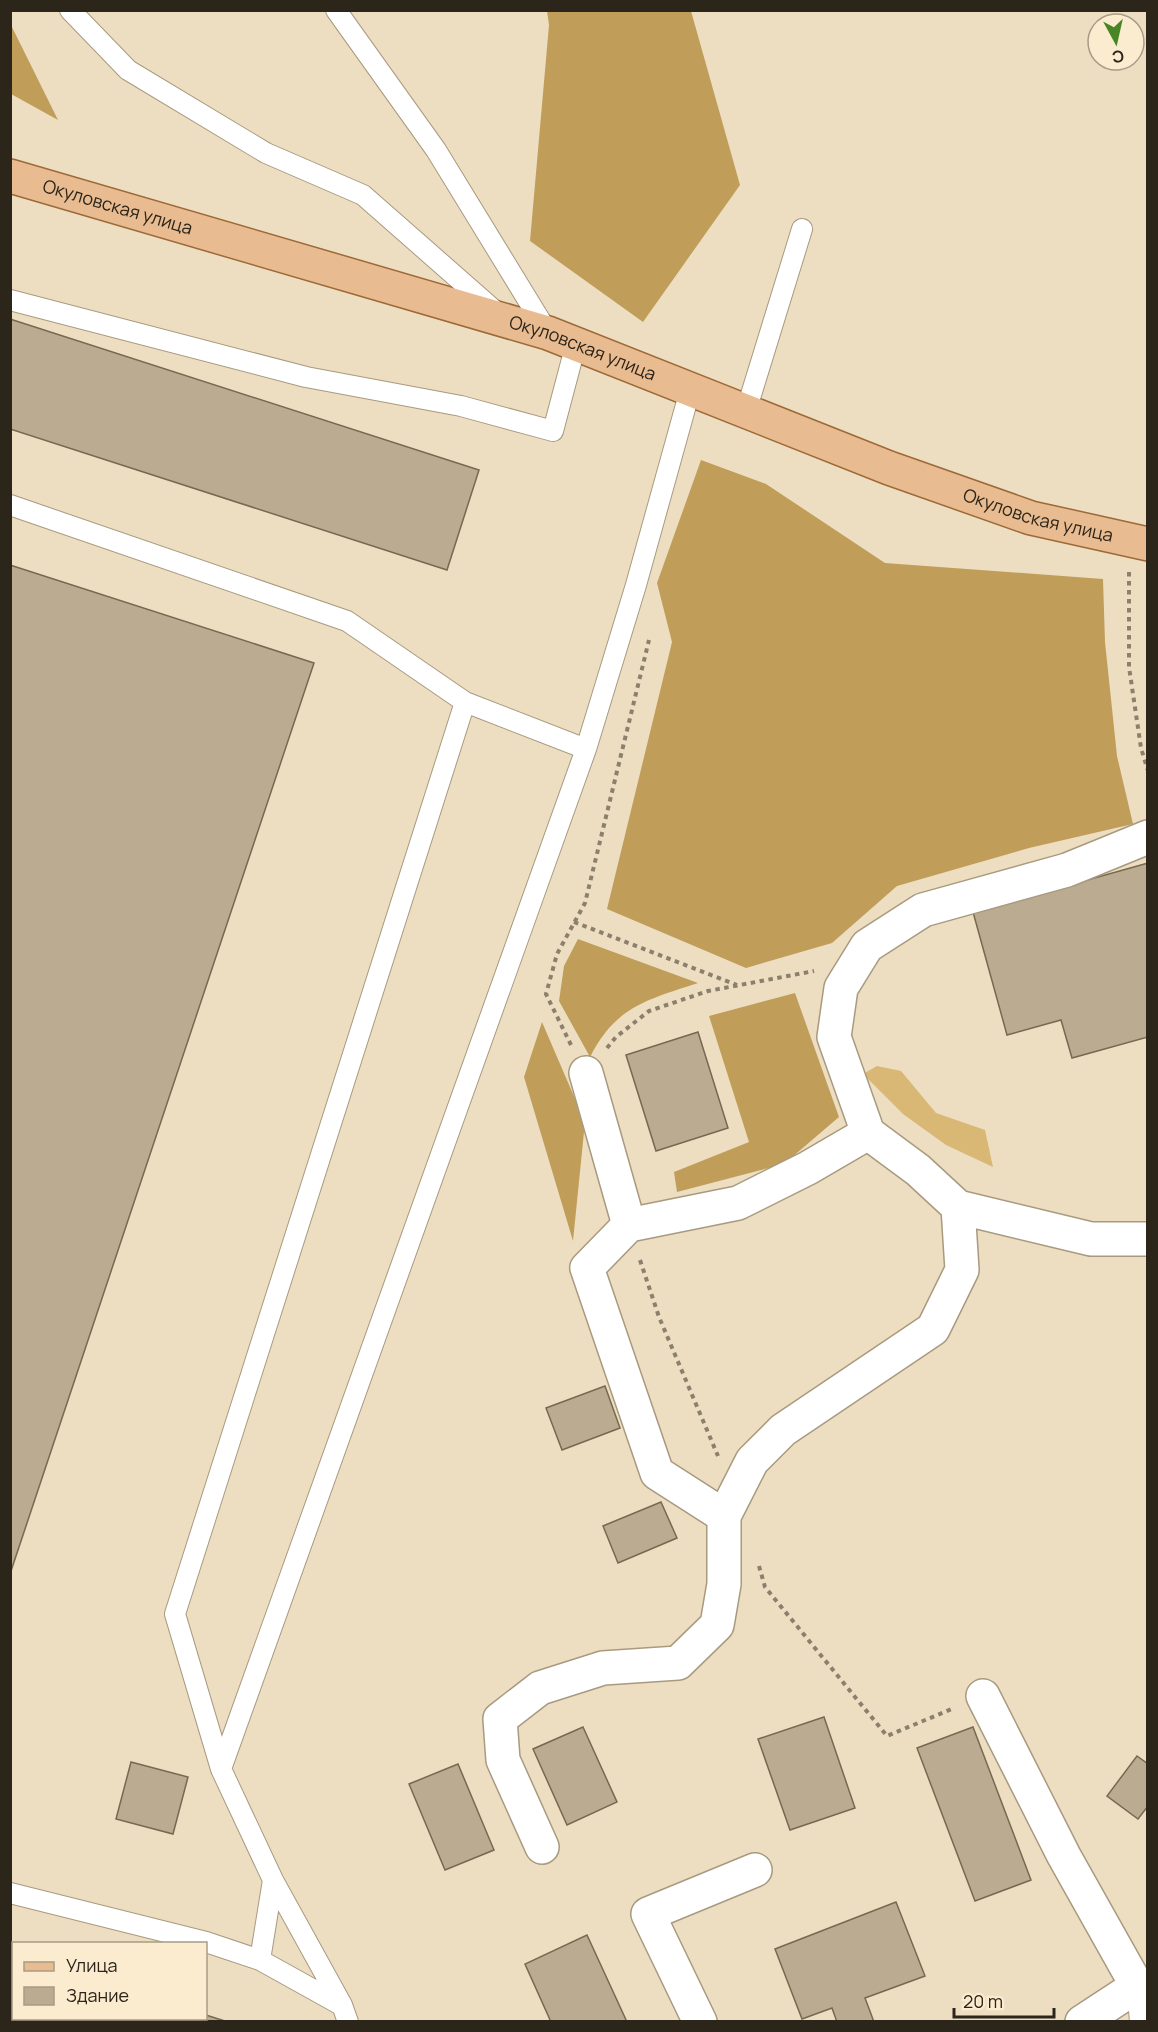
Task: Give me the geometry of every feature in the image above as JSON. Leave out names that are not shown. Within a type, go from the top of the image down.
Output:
[{"type":"main road","name":"Окуловская улица","points":[[10,176],[562,338],[691,387],[889,468],[1031,518],[1139,543]]},
{"type":"street","points":[[1148,837],[1067,870],[923,910],[867,946],[849,975],[834,1037],[868,1133],[918,1170],[958,1207],[1091,1239],[1148,1239]]},
{"type":"street","points":[[586,1073],[629,1225]]},
{"type":"street","points":[[731,1503],[657,1473],[587,1268],[629,1225],[738,1203],[808,1168],[868,1133]]},
{"type":"street","points":[[542,1847],[503,1760],[500,1719],[540,1688],[603,1668],[678,1663],[717,1625],[724,1584],[731,1503],[752,1461],[783,1430],[933,1329],[962,1270],[958,1207]]},
{"type":"street","points":[[983,1696],[1064,1856],[1142,1985],[1082,2022]]},
{"type":"street","points":[[700,2022],[648,1914],[755,1870]]},
{"type":"lane","points":[[70,10],[128,70],[266,153],[363,195],[506,321]]},
{"type":"lane","points":[[10,300],[306,377],[461,406],[553,430],[562,338],[436,150],[336,10]]},
{"type":"lane","points":[[746,411],[802,229]]},
{"type":"lane","points":[[221,1769],[586,749],[636,585],[691,387]]},
{"type":"lane","points":[[10,505],[347,621],[465,702],[586,749]]},
{"type":"lane","points":[[345,2013],[273,1880],[221,1769],[175,1614],[465,702]]},
{"type":"lane","points":[[260,1960],[273,1880]]},
{"type":"lane","points":[[10,1893],[206,1942]]},
{"type":"lane","points":[[207,1942],[260,1960],[345,2013]]},
{"type":"lane","points":[[1140,2022],[1142,1985]]},
{"type":"path","points":[[1139,543],[1129,667],[1140,723],[1141,748],[1148,771]]},
{"type":"path","points":[[650,636],[585,903],[557,954],[546,994],[586,1073],[616,1037],[649,1011],[708,991],[737,985],[849,975]]},
{"type":"path","points":[[574,922],[737,985]]},
{"type":"path","points":[[629,1225],[658,1317],[718,1457],[731,1503]]},
{"type":"path","points":[[756,1555],[765,1587],[816,1646],[887,1736],[983,1696]]},
{"type":"shaded area","points":[[547,11],[691,11],[740,185],[643,322],[530,241],[549,25]]},
{"type":"shaded area","points":[[11,25],[58,120],[11,94]]},
{"type":"shaded area","points":[[701,460],[766,484],[885,563],[1103,579],[1105,642],[1117,756],[1133,824],[1029,848],[897,886],[832,943],[746,968],[607,909],[672,642],[657,583]]},
{"type":"shaded area","points":[[578,939],[698,983],[648,1000],[635,1007],[611,1026],[590,1057],[559,1001],[564,966]]},
{"type":"shaded area","points":[[795,993],[839,1117],[784,1164],[677,1192],[674,1172],[749,1142],[709,1016]]},
{"type":"shaded area","points":[[542,1022],[585,1122],[573,1241],[524,1077]]},
{"type":"shaded area","points":[[877,1066],[901,1071],[936,1113],[985,1130],[993,1167],[946,1145],[903,1114],[863,1074]]},
{"type":"building","points":[[10,319],[479,470],[447,570],[10,429]]},
{"type":"building","points":[[10,565],[314,663],[10,1574]]},
{"type":"building","points":[[1148,863],[1148,1037],[1072,1058],[1061,1020],[1007,1035],[973,912]]},
{"type":"building","points":[[698,1032],[728,1128],[656,1151],[626,1055]]},
{"type":"building","points":[[605,1386],[620,1428],[562,1450],[546,1408]]},
{"type":"building","points":[[661,1502],[677,1538],[618,1563],[603,1526]]},
{"type":"building","points":[[824,1717],[855,1808],[790,1830],[758,1739]]},
{"type":"building","points":[[583,1727],[617,1802],[567,1825],[533,1749]]},
{"type":"building","points":[[973,1727],[1031,1880],[975,1901],[917,1748]]},
{"type":"building","points":[[1137,1756],[1148,1764],[1148,1806],[1138,1819],[1107,1796]]},
{"type":"building","points":[[131,1762],[188,1777],[173,1834],[116,1819]]},
{"type":"building","points":[[458,1764],[494,1850],[445,1870],[409,1784]]},
{"type":"building","points":[[896,1902],[925,1976],[865,1998],[874,2022],[837,2022],[832,2008],[802,2019],[775,1949]]},
{"type":"building","points":[[587,1935],[627,2022],[551,2022],[525,1964]]},
{"type":"building","points":[[10,1968],[12,1968],[12,2020],[196,2021],[207,2020],[207,2015],[228,2022],[10,2022]]}]
